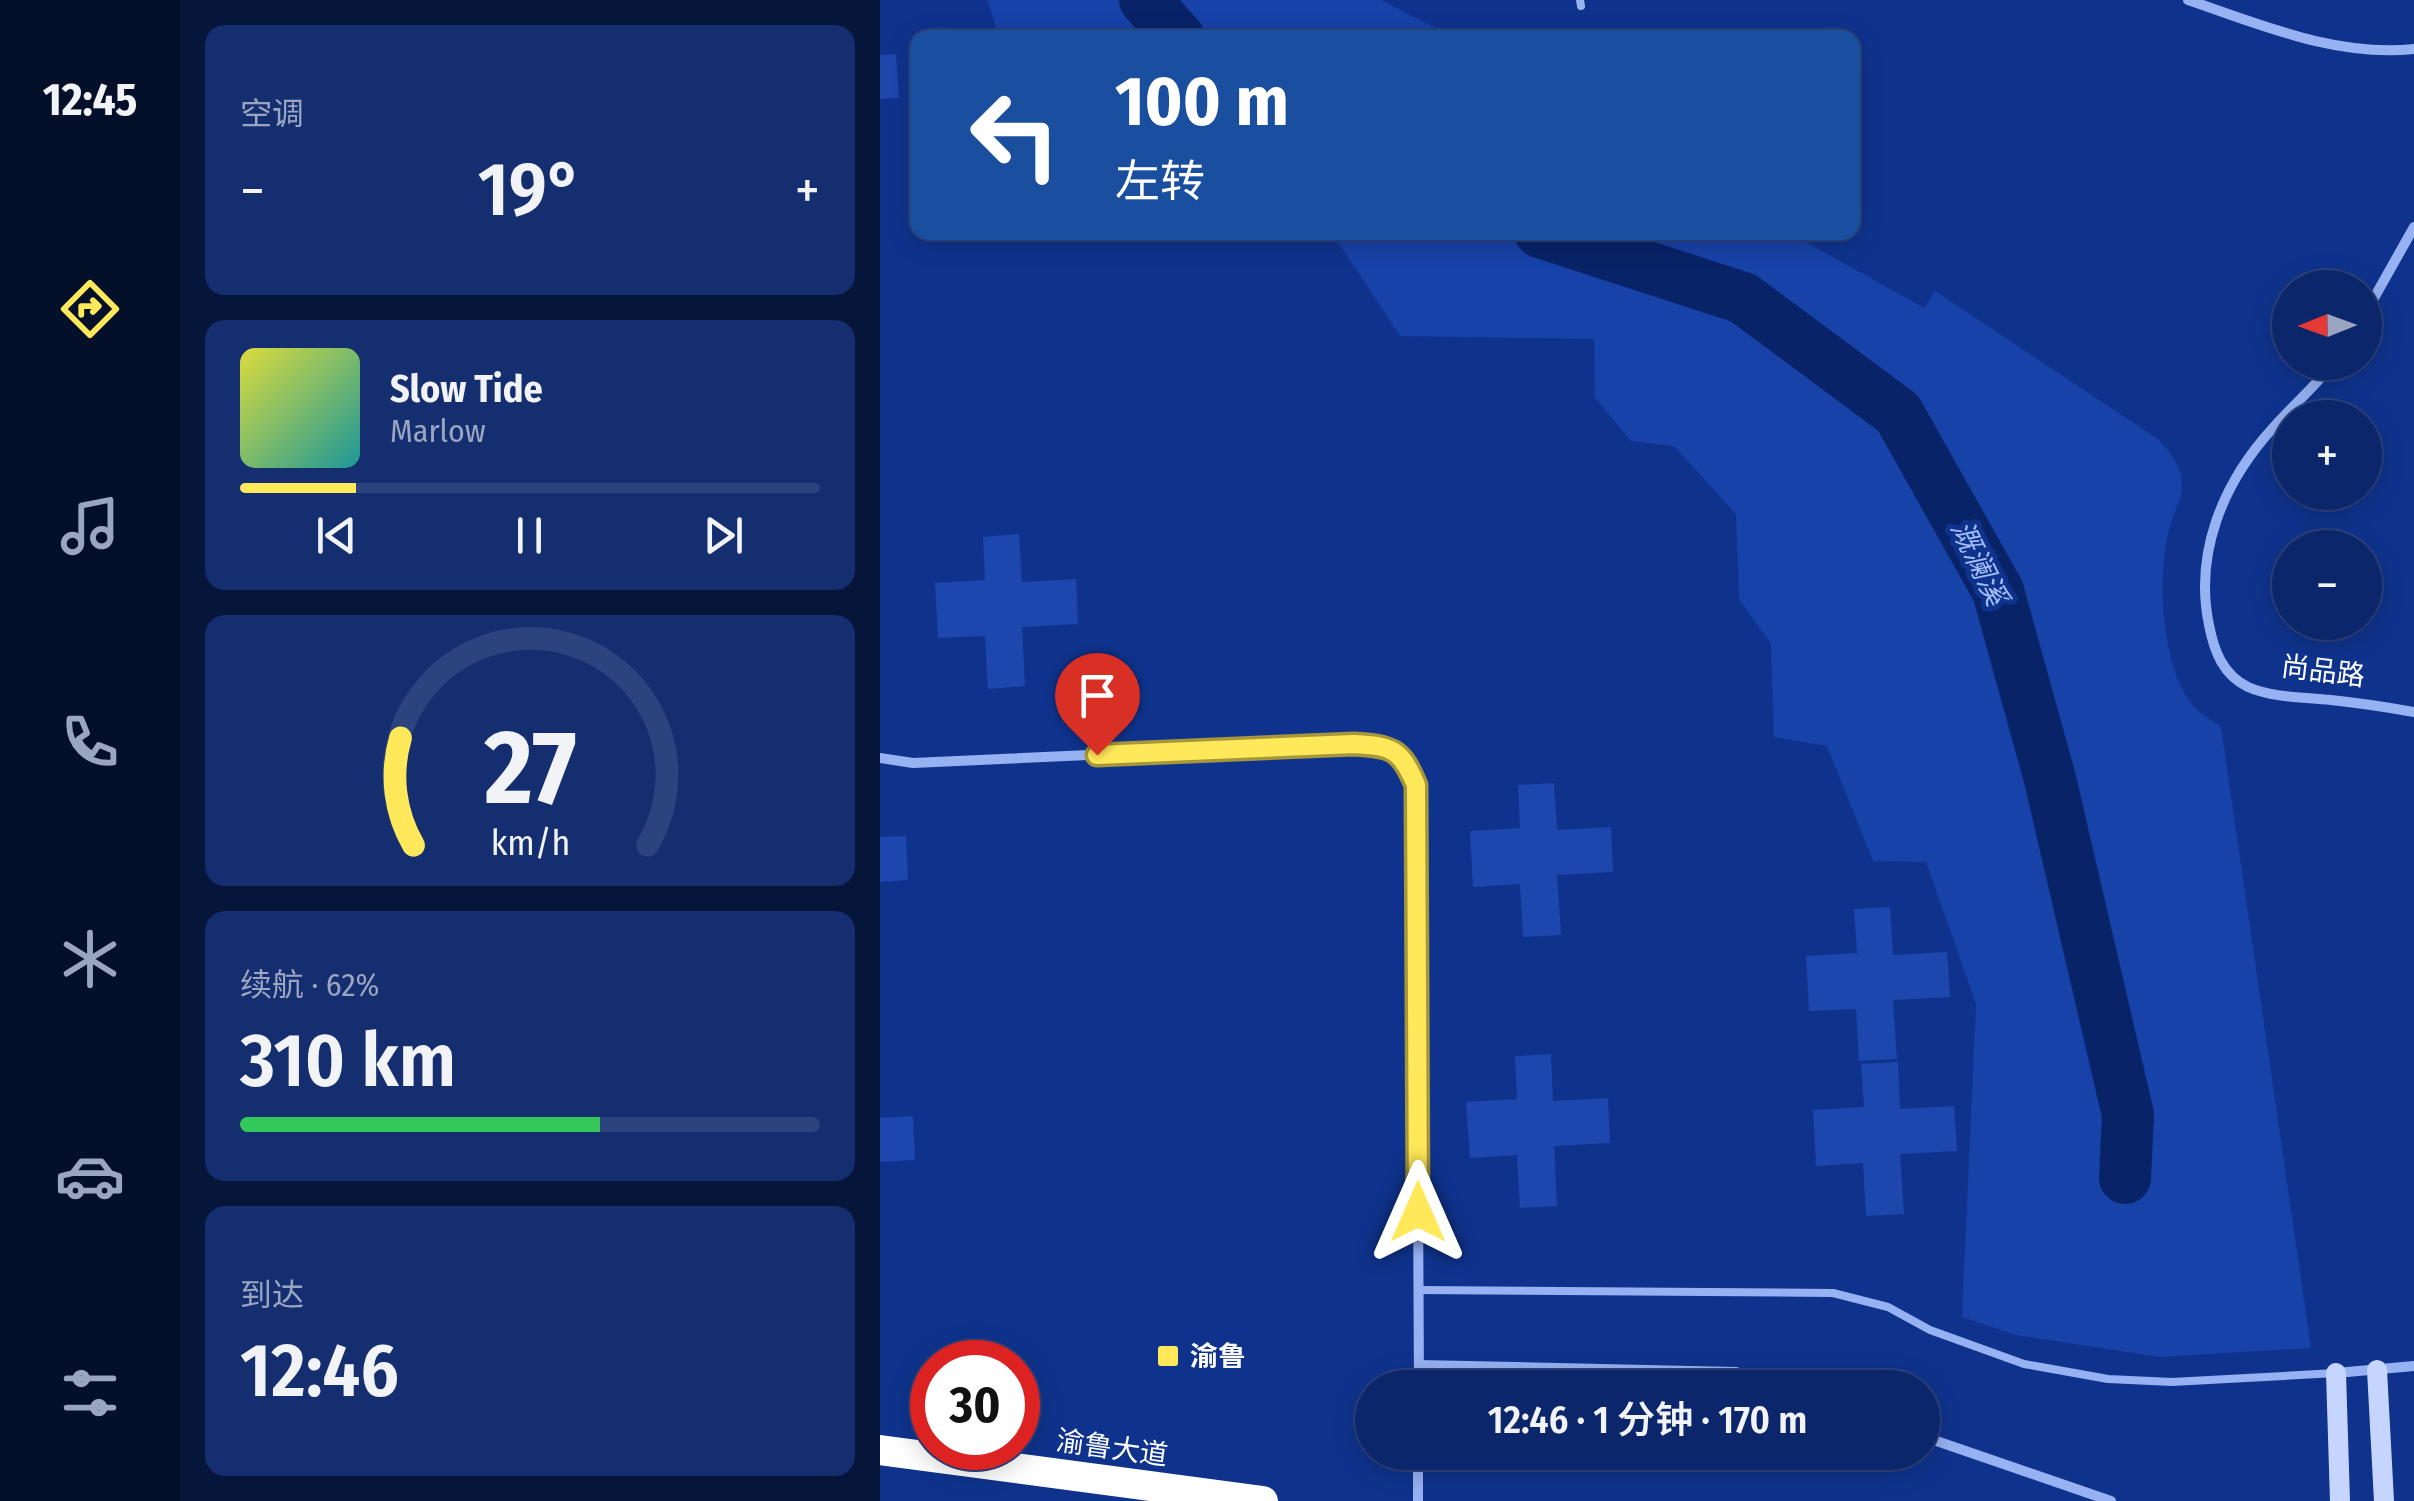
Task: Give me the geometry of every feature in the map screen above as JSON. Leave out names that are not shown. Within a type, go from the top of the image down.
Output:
[{"type":"highway","name":"渝鲁大道","points":[[884,1449],[1262,1501]]},
{"type":"main road","points":[[2377,1370],[2384,1501]]},
{"type":"main road","points":[[2336,1373],[2340,1501]]},
{"type":"street","points":[[2188,0],[2312,42],[2362,50],[2414,49]]},
{"type":"street","points":[[2382,284],[2414,227]]},
{"type":"street","name":"尚品路","points":[[2320,380],[2272,429],[2236,474],[2214,525],[2205,562],[2205,592],[2214,648],[2228,674],[2249,687],[2280,695],[2414,712]]},
{"type":"street","points":[[880,758],[913,764],[1354,744],[1384,746],[1404,758],[1416,785],[1418,1370]]},
{"type":"street","points":[[1418,1365],[1704,1370]]},
{"type":"street","points":[[2336,1373],[2414,1366]]},
{"type":"street","points":[[1940,1442],[2110,1501]]},
{"type":"street","points":[[1418,1470],[1418,1501]]},
{"type":"lane","points":[[1418,1290],[1833,1293],[1888,1307],[1930,1330],[2024,1364],[2108,1379],[2172,1382],[2336,1373]]},
{"type":"shaded area","points":[[987,0],[1381,0],[1440,30],[997,30]]},
{"type":"shaded area","points":[[1337,240],[1803,240],[1924,308],[1935,291],[2158,439],[2178,466],[2182,479],[2163,571],[2168,643],[2173,666],[2191,703],[2221,727],[2311,1348],[2160,1357],[2016,1335],[1962,1317],[1976,1004],[1926,862],[1873,861],[1827,746],[1774,737],[1771,644],[1739,599],[1736,514],[1674,446],[1631,441],[1595,398],[1594,339],[1400,336]]},
{"type":"building","points":[[896,54],[899,98],[880,99],[880,55]]},
{"type":"building","points":[[1019,534],[1022,582],[1076,579],[1078,624],[1022,627],[1025,686],[988,689],[985,636],[938,638],[935,583],[985,580],[983,537]]},
{"type":"building","points":[[1554,783],[1557,830],[1611,827],[1613,872],[1557,875],[1561,935],[1523,937],[1520,884],[1473,887],[1470,831],[1520,828],[1518,785]]},
{"type":"building","points":[[906,836],[908,880],[880,882],[880,837]]},
{"type":"building","points":[[1890,907],[1893,955],[1947,952],[1950,997],[1893,1000],[1897,1059],[1859,1061],[1856,1009],[1809,1011],[1806,956],[1857,953],[1854,909]]},
{"type":"building","points":[[1551,1054],[1553,1101],[1608,1098],[1610,1143],[1554,1146],[1557,1206],[1520,1208],[1517,1155],[1470,1158],[1466,1102],[1517,1099],[1515,1056]]},
{"type":"building","points":[[1898,1062],[1900,1109],[1954,1106],[1957,1151],[1900,1154],[1904,1214],[1866,1216],[1863,1163],[1816,1166],[1813,1110],[1864,1107],[1861,1064]]},
{"type":"building","points":[[913,1116],[915,1160],[880,1162],[880,1118]]},
{"type":"waterway","name":"溉澜溪","points":[[1145,0],[1172,30]]},
{"type":"waterway","name":"溉澜溪","points":[[1565,240],[1743,298],[1898,413],[1998,591],[2050,779],[2128,1115],[2125,1178]]},
{"type":"place","name":"渝鲁","points":[[1168,1356]]},
{"type":"route","points":[[1097,755],[1354,744],[1384,746],[1404,758],[1416,785],[1418,1212]]}]
